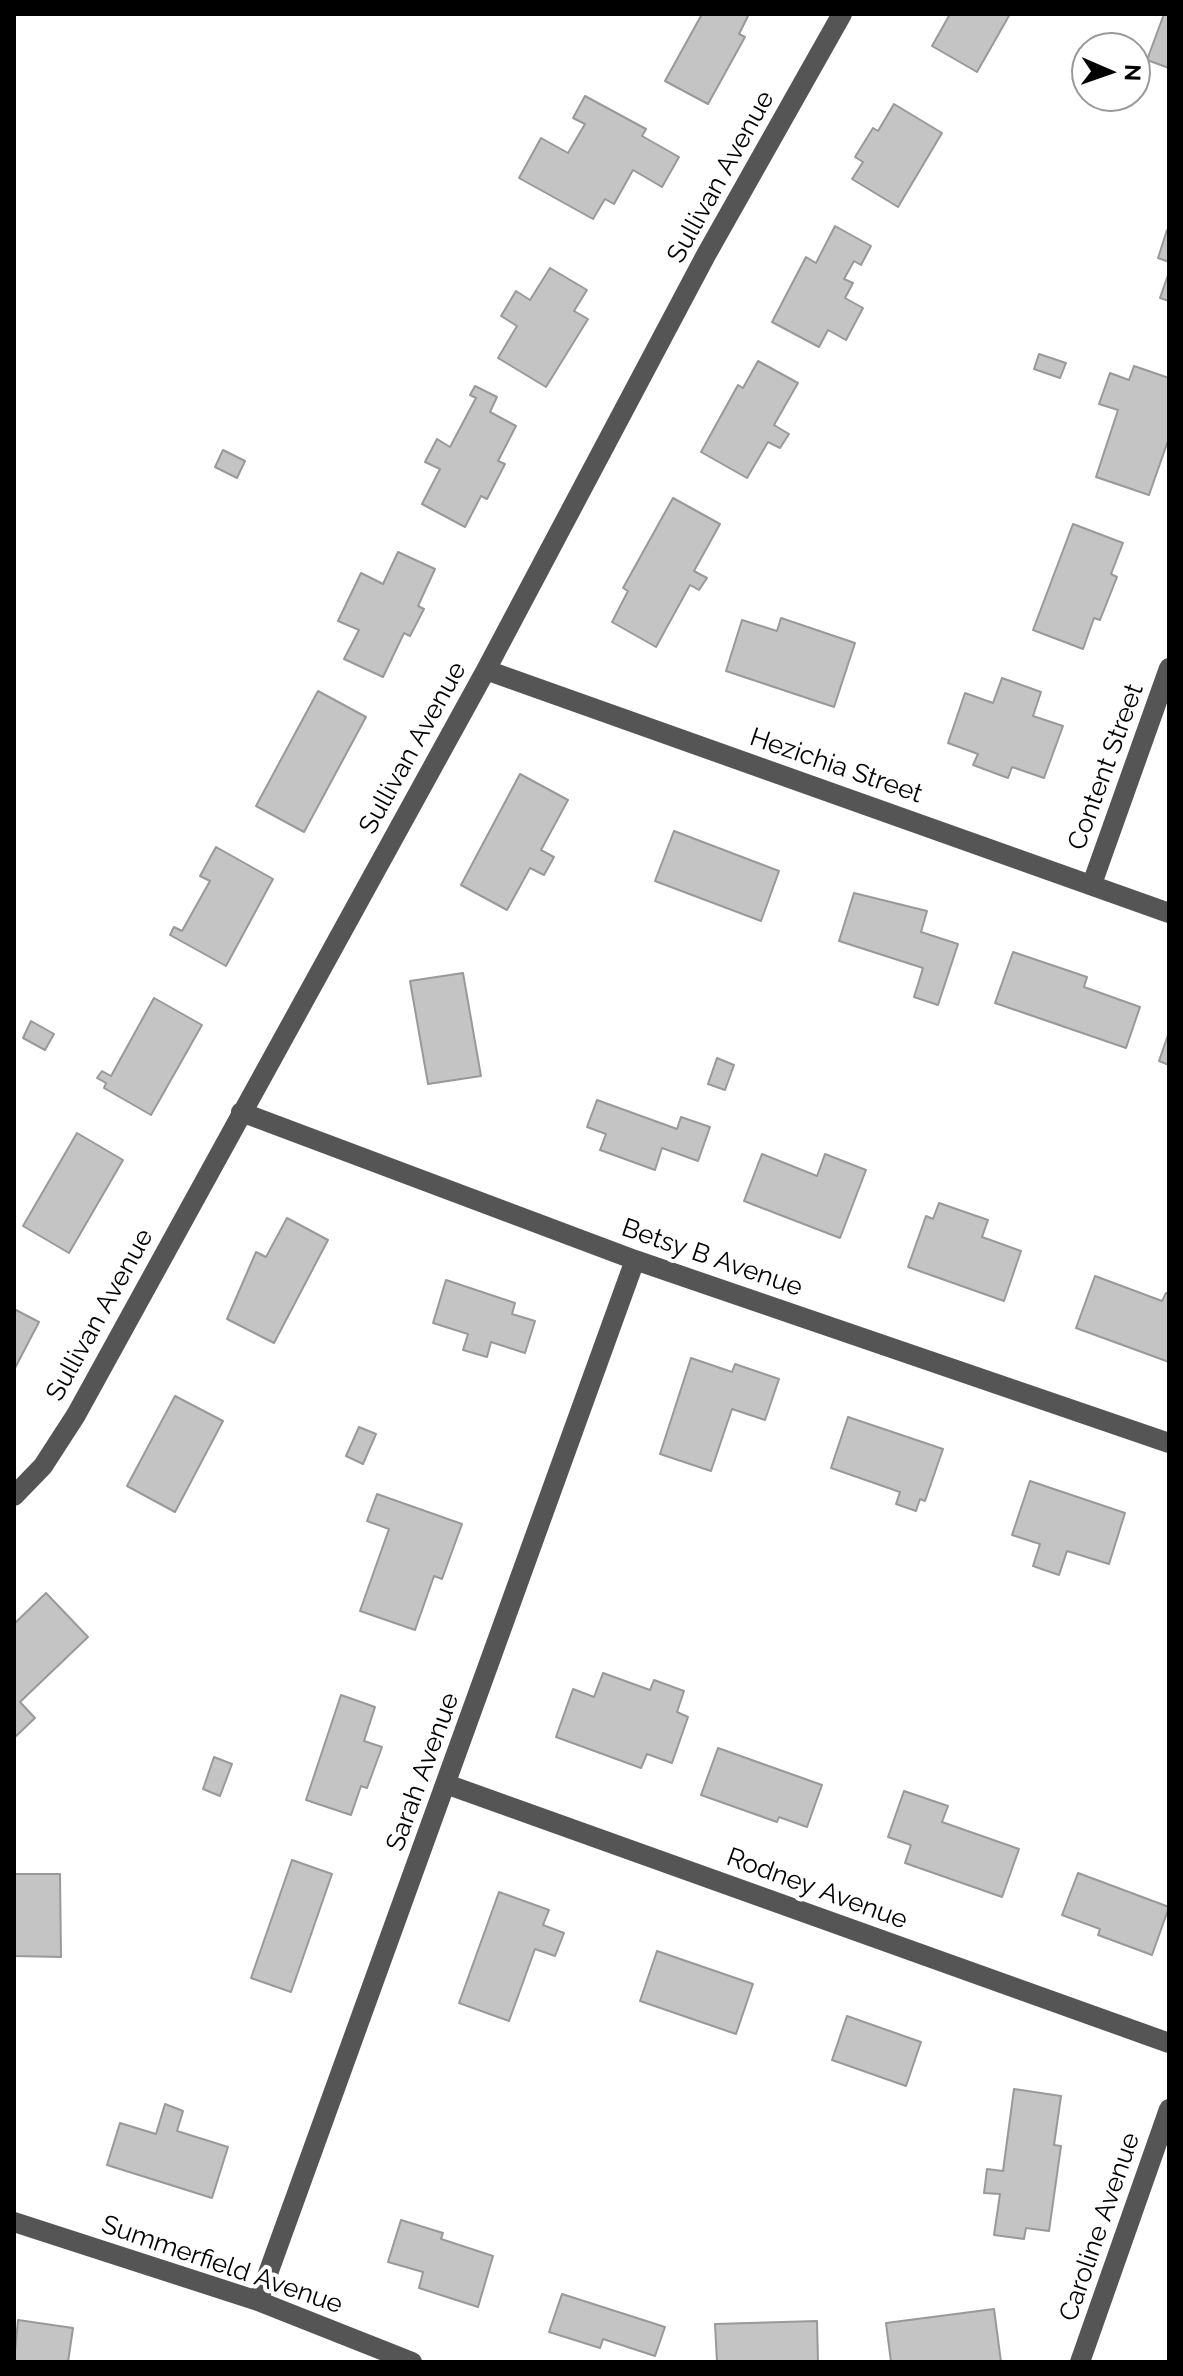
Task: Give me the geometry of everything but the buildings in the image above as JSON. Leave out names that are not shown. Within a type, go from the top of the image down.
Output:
[{"type":"street","name":"Sullivan Avenue","points":[[14,1496],[43,1466],[76,1415],[486,670],[706,255],[842,14]]},
{"type":"street","name":"Content Street","points":[[1092,884],[1169,668]]},
{"type":"street","name":"Hezichia Street","points":[[486,670],[1169,913]]},
{"type":"street","name":"Betsy B Avenue","points":[[241,1112],[635,1260],[1169,1443]]},
{"type":"street","name":"Sarah Avenue","points":[[258,2301],[635,1260]]},
{"type":"street","name":"Rodney Avenue","points":[[446,1784],[1169,2043]]},
{"type":"street","name":"Caroline Avenue","points":[[1080,2362],[1169,2109]]},
{"type":"street","name":"Summerfield Avenue","points":[[14,2222],[258,2301],[412,2362]]}]
